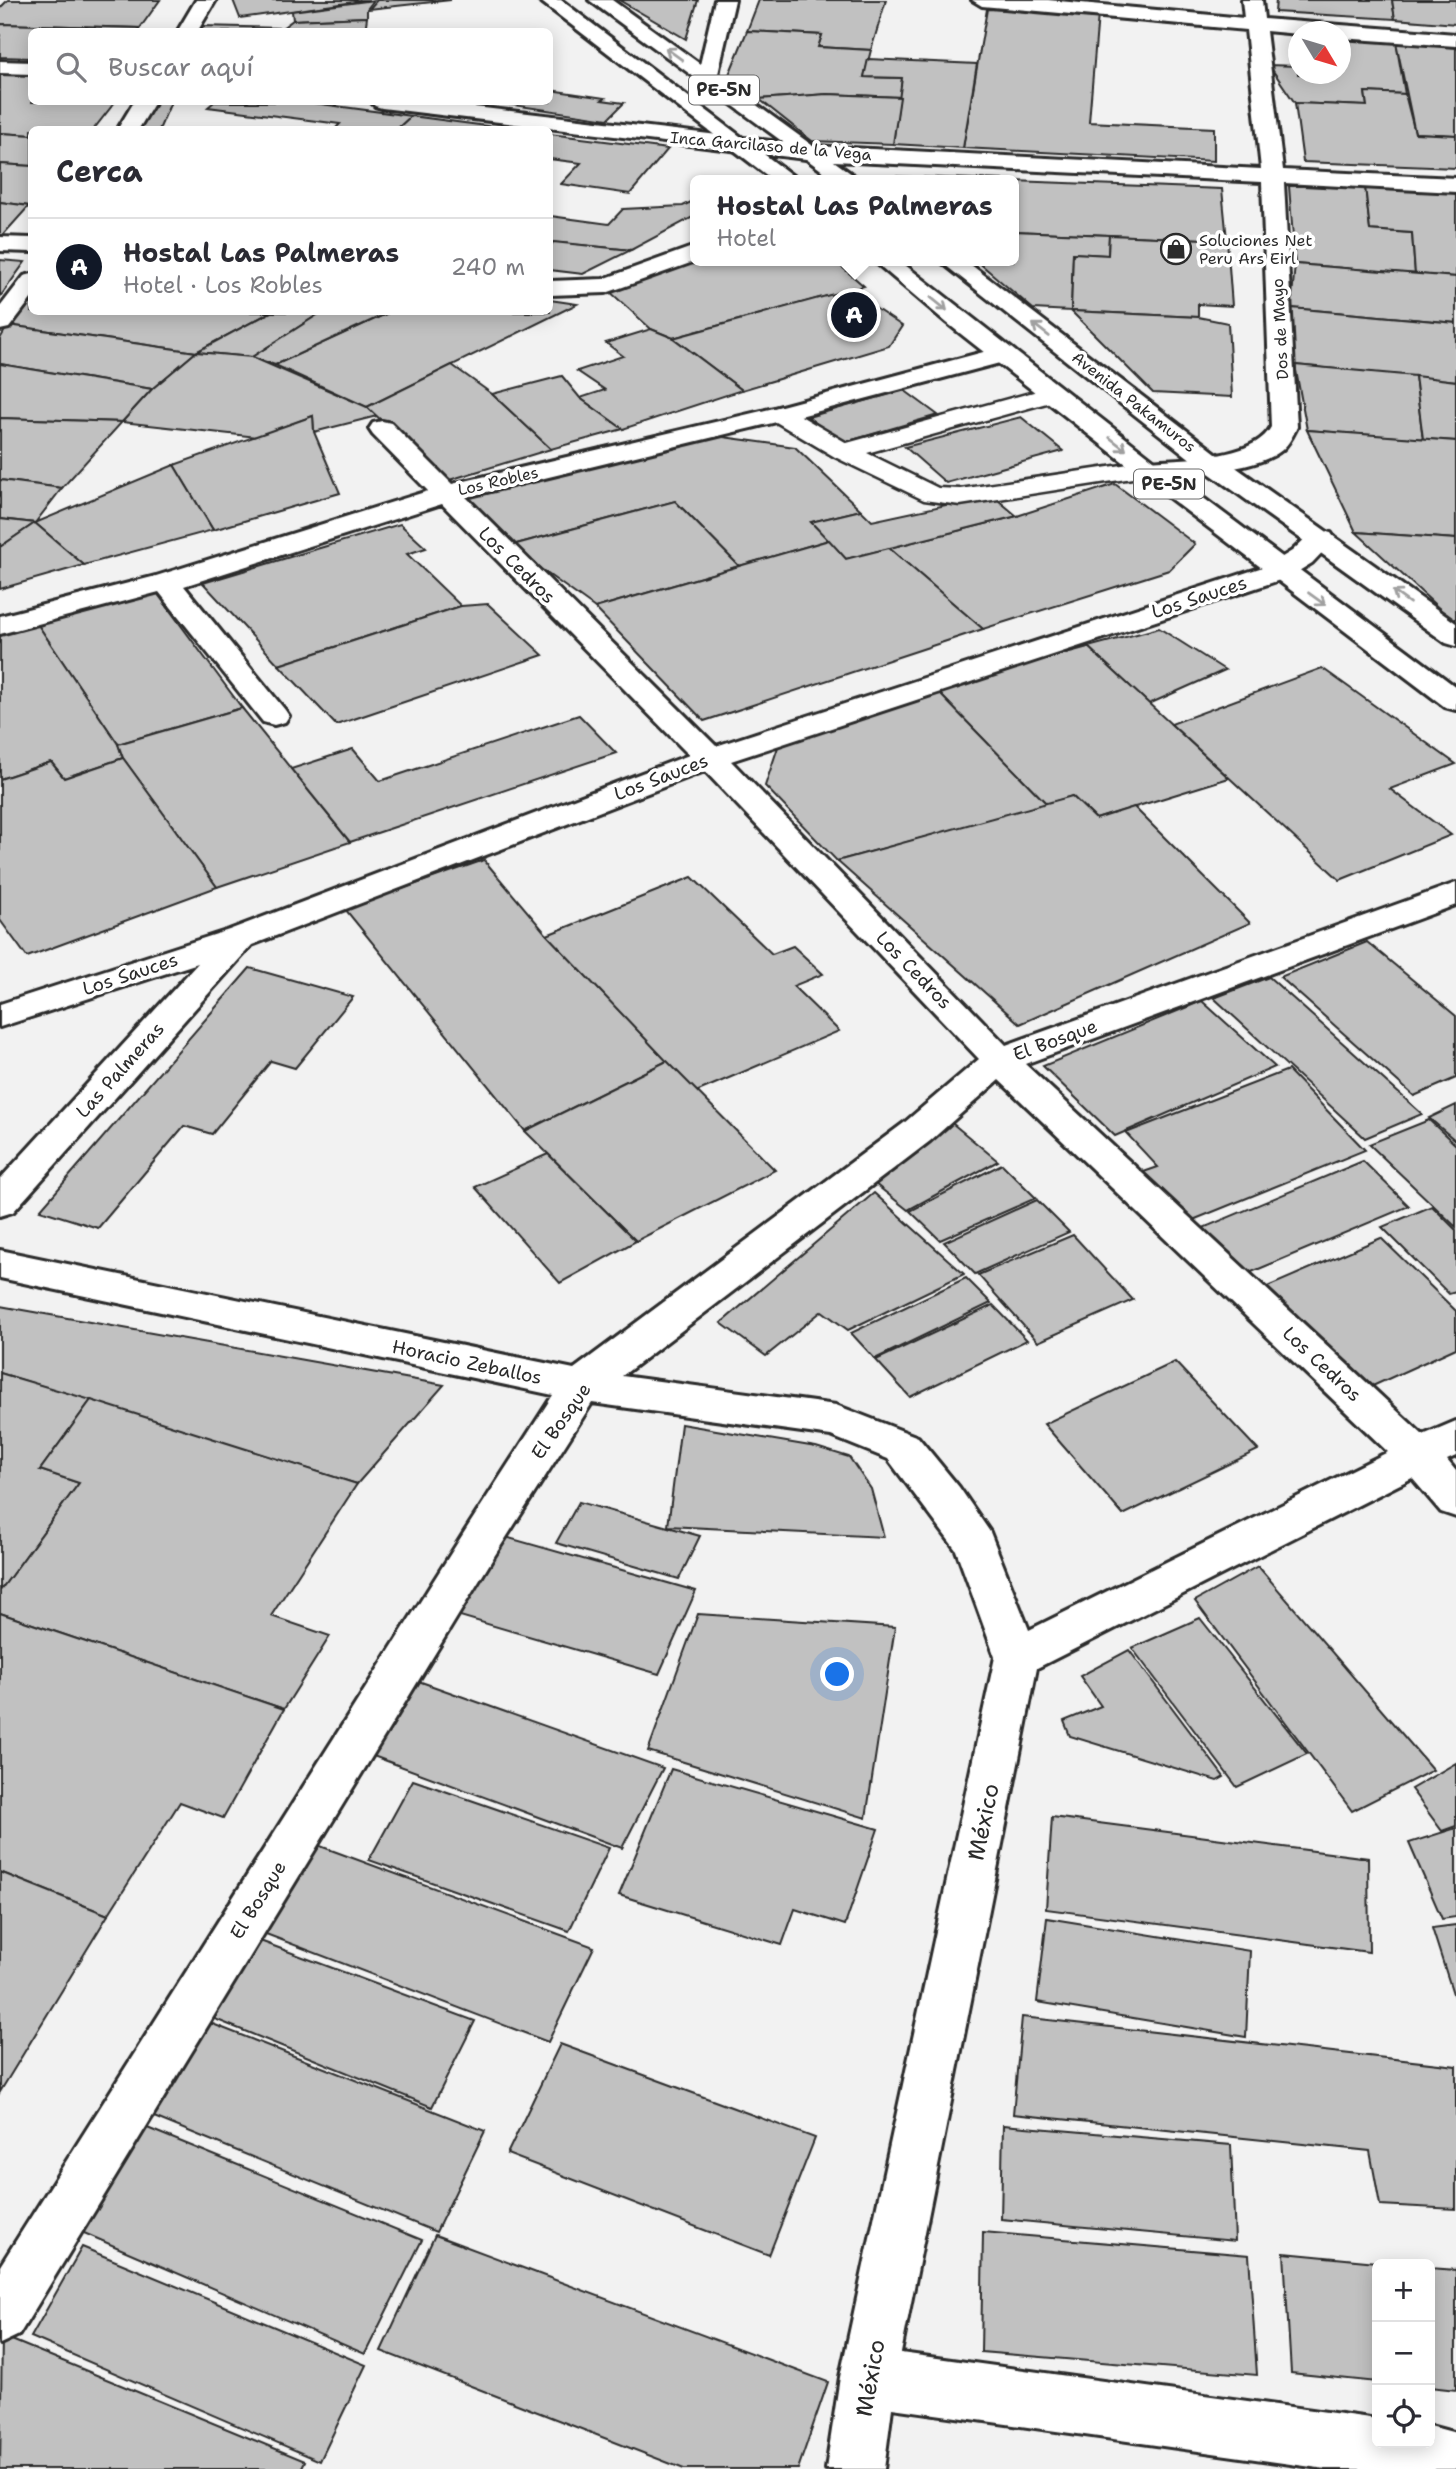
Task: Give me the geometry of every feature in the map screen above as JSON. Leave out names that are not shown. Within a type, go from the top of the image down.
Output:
[{"type":"main road","points":[[189,28],[206,0]]},
{"type":"main road","name":"PE-5N","points":[[550,0],[781,175]]},
{"type":"main road","name":"PE-5N","points":[[599,0],[843,175]]},
{"type":"main road","points":[[706,78],[725,0]]},
{"type":"main road","points":[[982,0],[1288,28]]},
{"type":"main road","name":"Dos de Mayo","points":[[1149,468],[1245,456],[1273,445],[1284,427],[1273,177],[1252,0]]},
{"type":"main road","points":[[1351,33],[1456,40]]},
{"type":"main road","points":[[0,67],[28,68]]},
{"type":"main road","points":[[129,126],[142,105]]},
{"type":"main road","name":"Inca Garcilaso de la Vega","points":[[407,105],[814,153],[1456,185]]},
{"type":"main road","points":[[0,244],[28,245]]},
{"type":"main road","points":[[553,288],[606,286],[690,255]]},
{"type":"main road","name":"PE-5N","points":[[892,266],[1279,571],[1456,701]]},
{"type":"main road","name":"Avenida Pakamuros","points":[[958,266],[1211,462],[1456,637]]},
{"type":"main road","points":[[0,323],[28,286]]},
{"type":"main road","name":"Los Robles","points":[[0,625],[166,582],[446,494],[780,414],[1002,355]]},
{"type":"main road","name":"Los Cedros","points":[[382,429],[710,758],[1000,1060],[1418,1456],[1456,1500]]},
{"type":"main road","name":"Los Sauces","points":[[0,1016],[241,937],[710,758],[1279,571],[1302,557],[1321,540]]},
{"type":"main road","points":[[166,582],[274,716]]},
{"type":"main road","name":"El Bosque","points":[[0,2316],[484,1535],[581,1386],[917,1132],[1000,1060],[1456,893]]},
{"type":"main road","name":"Las Palmeras","points":[[0,1203],[241,937]]},
{"type":"main road","name":"Horacio Zeballos","points":[[0,1264],[581,1386],[836,1420],[903,1448],[975,1544],[1017,1657]]},
{"type":"main road","points":[[1017,1657],[1456,1437]]},
{"type":"main road","name":"México","points":[[855,2469],[869,2377],[1017,1657]]},
{"type":"main road","points":[[869,2377],[1445,2457]]},
{"type":"lane","points":[[844,452],[1052,394]]},
{"type":"lane","points":[[780,414],[844,452],[933,495],[961,497],[1149,468]]},
{"type":"building","points":[[8,0],[160,0],[140,28],[0,24],[0,8]]},
{"type":"building","points":[[233,0],[369,0],[240,18]]},
{"type":"building","points":[[374,0],[367,9],[367,17],[293,20],[292,11]]},
{"type":"building","points":[[377,0],[451,0],[369,9]]},
{"type":"building","points":[[619,0],[698,0],[686,39]]},
{"type":"building","points":[[759,0],[886,0],[871,50],[818,47],[822,35],[747,31]]},
{"type":"building","points":[[1276,0],[1392,0],[1395,19],[1275,12]]},
{"type":"building","points":[[1392,0],[1456,0],[1456,24],[1395,19]]},
{"type":"building","points":[[987,9],[1098,14],[1089,122],[1214,128],[1214,161],[963,148]]},
{"type":"building","points":[[367,17],[366,28],[282,28],[293,20]]},
{"type":"building","points":[[0,24],[140,28],[28,28],[28,58],[0,57]]},
{"type":"building","points":[[202,26],[282,28],[201,28]]},
{"type":"building","points":[[747,31],[822,35],[818,47],[871,50],[864,77],[902,78],[900,97],[827,94],[759,99],[728,77]]},
{"type":"building","points":[[1351,38],[1396,42],[1405,94],[1365,92],[1367,106],[1295,103],[1269,65],[1288,66],[1288,84],[1351,84]]},
{"type":"building","points":[[1396,42],[1456,45],[1456,135],[1415,133]]},
{"type":"building","points":[[868,59],[977,64],[963,148],[893,144],[902,78],[864,77]]},
{"type":"building","points":[[0,74],[28,75],[28,105],[113,105],[96,126],[28,126],[28,135],[0,133]]},
{"type":"building","points":[[553,90],[624,103],[608,119],[513,105],[553,105]]},
{"type":"building","points":[[1365,92],[1405,94],[1415,133],[1456,135],[1456,168],[1303,162],[1295,103],[1367,106]]},
{"type":"building","points":[[827,94],[900,97],[893,144],[812,141],[759,99]]},
{"type":"building","points":[[149,105],[170,105],[161,126],[138,126]]},
{"type":"building","points":[[328,105],[411,116],[400,126],[338,126],[340,124],[208,107]]},
{"type":"building","points":[[411,116],[487,126],[400,126]]},
{"type":"building","points":[[0,133],[28,135],[28,166],[0,164]]},
{"type":"building","points":[[553,134],[668,149],[630,194],[561,184],[581,163],[553,159]]},
{"type":"building","points":[[0,164],[28,166],[28,206],[0,202]]},
{"type":"building","points":[[1019,181],[1222,189],[1227,240],[1019,231]]},
{"type":"building","points":[[1289,186],[1365,186],[1370,230],[1412,233],[1415,274],[1295,264]]},
{"type":"building","points":[[1365,186],[1456,191],[1456,277],[1415,274],[1412,233],[1370,230]]},
{"type":"building","points":[[0,202],[28,206],[3,235],[0,235]]},
{"type":"building","points":[[690,202],[690,219],[631,250],[553,242],[553,216],[609,224],[623,209],[683,206]]},
{"type":"building","points":[[1019,231],[1109,235],[1108,255],[1073,253],[1071,311],[1033,309],[983,266],[1019,266]]},
{"type":"building","points":[[1109,235],[1227,240],[1232,306],[1198,304],[1198,317],[1071,311],[1073,253],[1108,255]]},
{"type":"building","points":[[553,242],[631,250],[583,274],[553,270]]},
{"type":"building","points":[[0,260],[25,262],[0,297]]},
{"type":"building","points":[[690,263],[690,266],[841,266],[864,286],[673,338],[651,329],[608,290]]},
{"type":"building","points":[[1295,264],[1456,277],[1456,323],[1291,308]]},
{"type":"building","points":[[848,290],[902,326],[889,346],[742,390],[673,338]]},
{"type":"building","points":[[28,300],[28,315],[265,315],[196,352],[8,325]]},
{"type":"building","points":[[553,300],[577,304],[367,407],[275,365],[383,315],[553,315]]},
{"type":"building","points":[[1291,308],[1456,323],[1456,381],[1295,365]]},
{"type":"building","points":[[1071,311],[1198,317],[1228,323],[1232,397],[1153,393]]},
{"type":"building","points":[[265,315],[317,315],[252,357],[196,352]]},
{"type":"building","points":[[317,315],[383,315],[275,365],[252,357]]},
{"type":"building","points":[[8,325],[196,352],[152,389],[0,364],[0,339]]},
{"type":"building","points":[[651,329],[673,338],[742,390],[623,429],[580,398],[605,390],[577,371],[623,356],[606,343]]},
{"type":"building","points":[[196,352],[252,357],[367,407],[377,416],[314,432],[313,416],[257,437],[122,422],[152,389]]},
{"type":"building","points":[[0,364],[152,389],[122,422],[0,418]]},
{"type":"building","points":[[452,365],[492,394],[551,449],[446,481],[367,407]]},
{"type":"building","points":[[1295,365],[1415,376],[1423,439],[1307,430]]},
{"type":"building","points":[[562,376],[580,398],[623,429],[551,449],[492,394]]},
{"type":"building","points":[[1415,376],[1456,381],[1456,441],[1423,439]]},
{"type":"building","points":[[904,390],[938,415],[842,443],[808,417]]},
{"type":"building","points":[[313,416],[314,432],[340,493],[213,530],[174,465]]},
{"type":"building","points":[[1021,417],[1063,451],[946,483],[905,447]]},
{"type":"building","points":[[0,418],[122,422],[62,488],[0,480]]},
{"type":"building","points":[[1307,430],[1456,441],[1456,539],[1356,532]]},
{"type":"building","points":[[716,436],[795,447],[861,510],[811,522],[829,540],[739,566],[675,501],[509,546],[455,498]]},
{"type":"building","points":[[174,465],[213,530],[84,565],[35,523]]},
{"type":"building","points":[[0,480],[62,488],[35,523],[0,519]]},
{"type":"building","points":[[1115,484],[1195,544],[1169,570],[983,629],[889,548],[1017,516]]},
{"type":"building","points":[[992,495],[1017,516],[846,559],[811,522],[861,510],[872,521]]},
{"type":"building","points":[[675,501],[739,566],[595,608],[509,546]]},
{"type":"building","points":[[0,519],[35,523],[0,547]]},
{"type":"building","points":[[35,523],[84,565],[0,589],[0,547]]},
{"type":"building","points":[[400,524],[426,548],[407,554],[461,606],[279,665],[203,583]]},
{"type":"building","points":[[1356,532],[1456,539],[1456,624]]},
{"type":"building","points":[[829,540],[846,559],[889,548],[983,629],[704,721],[595,608]]},
{"type":"building","points":[[157,593],[242,708],[118,744],[38,625]]},
{"type":"building","points":[[488,604],[543,655],[336,725],[279,665],[461,606]]},
{"type":"building","points":[[38,625],[118,744],[123,758],[64,778],[51,762],[0,779],[0,635]]},
{"type":"building","points":[[1159,628],[1225,670],[1149,704],[1088,647]]},
{"type":"building","points":[[1088,647],[1229,778],[1096,819],[1072,796],[1047,804],[935,689]]},
{"type":"building","points":[[1322,668],[1456,764],[1390,789],[1451,835],[1340,880],[1171,724]]},
{"type":"building","points":[[935,689],[1047,804],[837,861],[765,786],[779,744]]},
{"type":"building","points":[[242,708],[350,842],[217,887],[123,758],[118,744]]},
{"type":"building","points":[[579,715],[616,753],[350,842],[291,769],[353,749],[380,781]]},
{"type":"building","points":[[123,758],[217,887],[27,957],[0,920],[0,779],[51,762],[64,778]]},
{"type":"building","points":[[1072,796],[1096,819],[1134,807],[1250,923],[1020,1024],[837,861]]},
{"type":"building","points":[[484,860],[547,935],[667,1061],[525,1131],[345,909]]},
{"type":"building","points":[[692,877],[772,954],[793,946],[823,974],[793,986],[839,1031],[696,1092],[547,935]]},
{"type":"building","points":[[1367,942],[1456,1016],[1456,1078],[1414,1096],[1280,977]]},
{"type":"building","points":[[250,968],[353,997],[295,1068],[271,1061],[212,1134],[184,1126],[98,1228],[40,1210]]},
{"type":"building","points":[[1269,977],[1422,1114],[1365,1138],[1214,998]]},
{"type":"building","points":[[1202,1001],[1275,1067],[1115,1136],[1043,1066]]},
{"type":"building","points":[[667,1061],[775,1170],[636,1241],[525,1131]]},
{"type":"building","points":[[1288,1070],[1365,1150],[1183,1224],[1138,1174],[1158,1167],[1126,1133]]},
{"type":"building","points":[[1456,1105],[1456,1141],[1429,1118]]},
{"type":"building","points":[[947,1119],[998,1161],[908,1210],[870,1180]]},
{"type":"building","points":[[1429,1120],[1456,1145],[1456,1227],[1369,1144]]},
{"type":"building","points":[[548,1154],[636,1241],[560,1283],[475,1187]]},
{"type":"building","points":[[1363,1161],[1409,1206],[1242,1276],[1198,1230]]},
{"type":"building","points":[[1002,1164],[1036,1198],[940,1240],[910,1211]]},
{"type":"building","points":[[874,1193],[964,1274],[848,1330],[822,1311],[766,1356],[721,1323]]},
{"type":"building","points":[[1037,1200],[1069,1232],[975,1274],[944,1242]]},
{"type":"building","points":[[1432,1206],[1456,1230],[1456,1292],[1449,1294],[1382,1227]]},
{"type":"building","points":[[1073,1235],[1133,1300],[1038,1342],[978,1275]]},
{"type":"building","points":[[1381,1238],[1456,1311],[1456,1348],[1366,1389],[1267,1287]]},
{"type":"building","points":[[966,1278],[991,1303],[875,1359],[851,1333]]},
{"type":"building","points":[[993,1305],[1027,1340],[910,1397],[876,1360]]},
{"type":"building","points":[[0,1306],[444,1385],[357,1484],[0,1373]]},
{"type":"building","points":[[1175,1362],[1258,1450],[1123,1515],[1044,1424]]},
{"type":"building","points":[[0,1373],[91,1400],[40,1470],[79,1483],[0,1591]]},
{"type":"building","points":[[91,1400],[357,1484],[271,1616],[330,1636],[284,1709],[0,1613],[0,1591],[79,1483],[40,1470]]},
{"type":"building","points":[[681,1424],[816,1447],[849,1457],[871,1489],[884,1537],[668,1526]]},
{"type":"building","points":[[579,1502],[700,1536],[679,1579],[556,1543]]},
{"type":"building","points":[[495,1534],[696,1591],[659,1674],[453,1614]]},
{"type":"building","points":[[1258,1566],[1433,1770],[1352,1811],[1195,1601]]},
{"type":"building","points":[[0,1613],[284,1709],[223,1818],[180,1802],[108,1915],[0,1872]]},
{"type":"building","points":[[698,1614],[895,1627],[866,1818],[648,1751]]},
{"type":"building","points":[[1200,1618],[1307,1754],[1237,1787],[1132,1648]]},
{"type":"building","points":[[1129,1650],[1224,1777],[1217,1781],[1070,1736],[1064,1721],[1101,1706],[1080,1676]]},
{"type":"building","points":[[410,1678],[663,1768],[622,1848],[365,1753]]},
{"type":"building","points":[[1456,1763],[1456,1826],[1442,1831],[1411,1789]]},
{"type":"building","points":[[671,1769],[878,1829],[845,1925],[795,1909],[782,1945],[619,1895]]},
{"type":"building","points":[[413,1780],[609,1848],[569,1931],[369,1860]]},
{"type":"building","points":[[1052,1817],[1368,1858],[1369,1952],[1046,1909]]},
{"type":"building","points":[[1456,1828],[1456,1917],[1442,1919],[1409,1843]]},
{"type":"building","points":[[312,1843],[594,1947],[548,2042],[258,1931]]},
{"type":"building","points":[[0,1872],[108,1915],[0,2092]]},
{"type":"building","points":[[1047,1918],[1250,1951],[1246,2037],[1037,2002]]},
{"type":"building","points":[[1456,1925],[1456,2003],[1432,1928]]},
{"type":"building","points":[[252,1938],[475,2021],[432,2107],[205,2015]]},
{"type":"building","points":[[1022,2017],[1456,2066],[1456,2209],[1380,2205],[1370,2151],[1013,2114]]},
{"type":"building","points":[[205,2021],[485,2131],[436,2232],[149,2115]]},
{"type":"building","points":[[560,2044],[815,2138],[769,2255],[507,2154]]},
{"type":"building","points":[[140,2125],[422,2240],[365,2354],[77,2230]]},
{"type":"building","points":[[1003,2125],[1231,2145],[1235,2241],[1001,2219]]},
{"type":"building","points":[[983,2232],[1249,2255],[1257,2375],[981,2352]]},
{"type":"building","points":[[435,2235],[828,2382],[798,2469],[684,2469],[381,2351]]},
{"type":"building","points":[[82,2247],[366,2365],[320,2461],[31,2337]]},
{"type":"building","points":[[1284,2253],[1372,2262],[1372,2381],[1291,2373]]},
{"type":"building","points":[[1435,2268],[1456,2270],[1456,2390],[1435,2388]]},
{"type":"building","points":[[2,2336],[305,2461],[301,2469],[0,2469]]},
{"type":"place","name":"Soluciones Net Peru Ars Eirl","points":[[1176,249]]},
{"type":"place","name":"Hostal Las Palmeras","points":[[854,315]]}]
